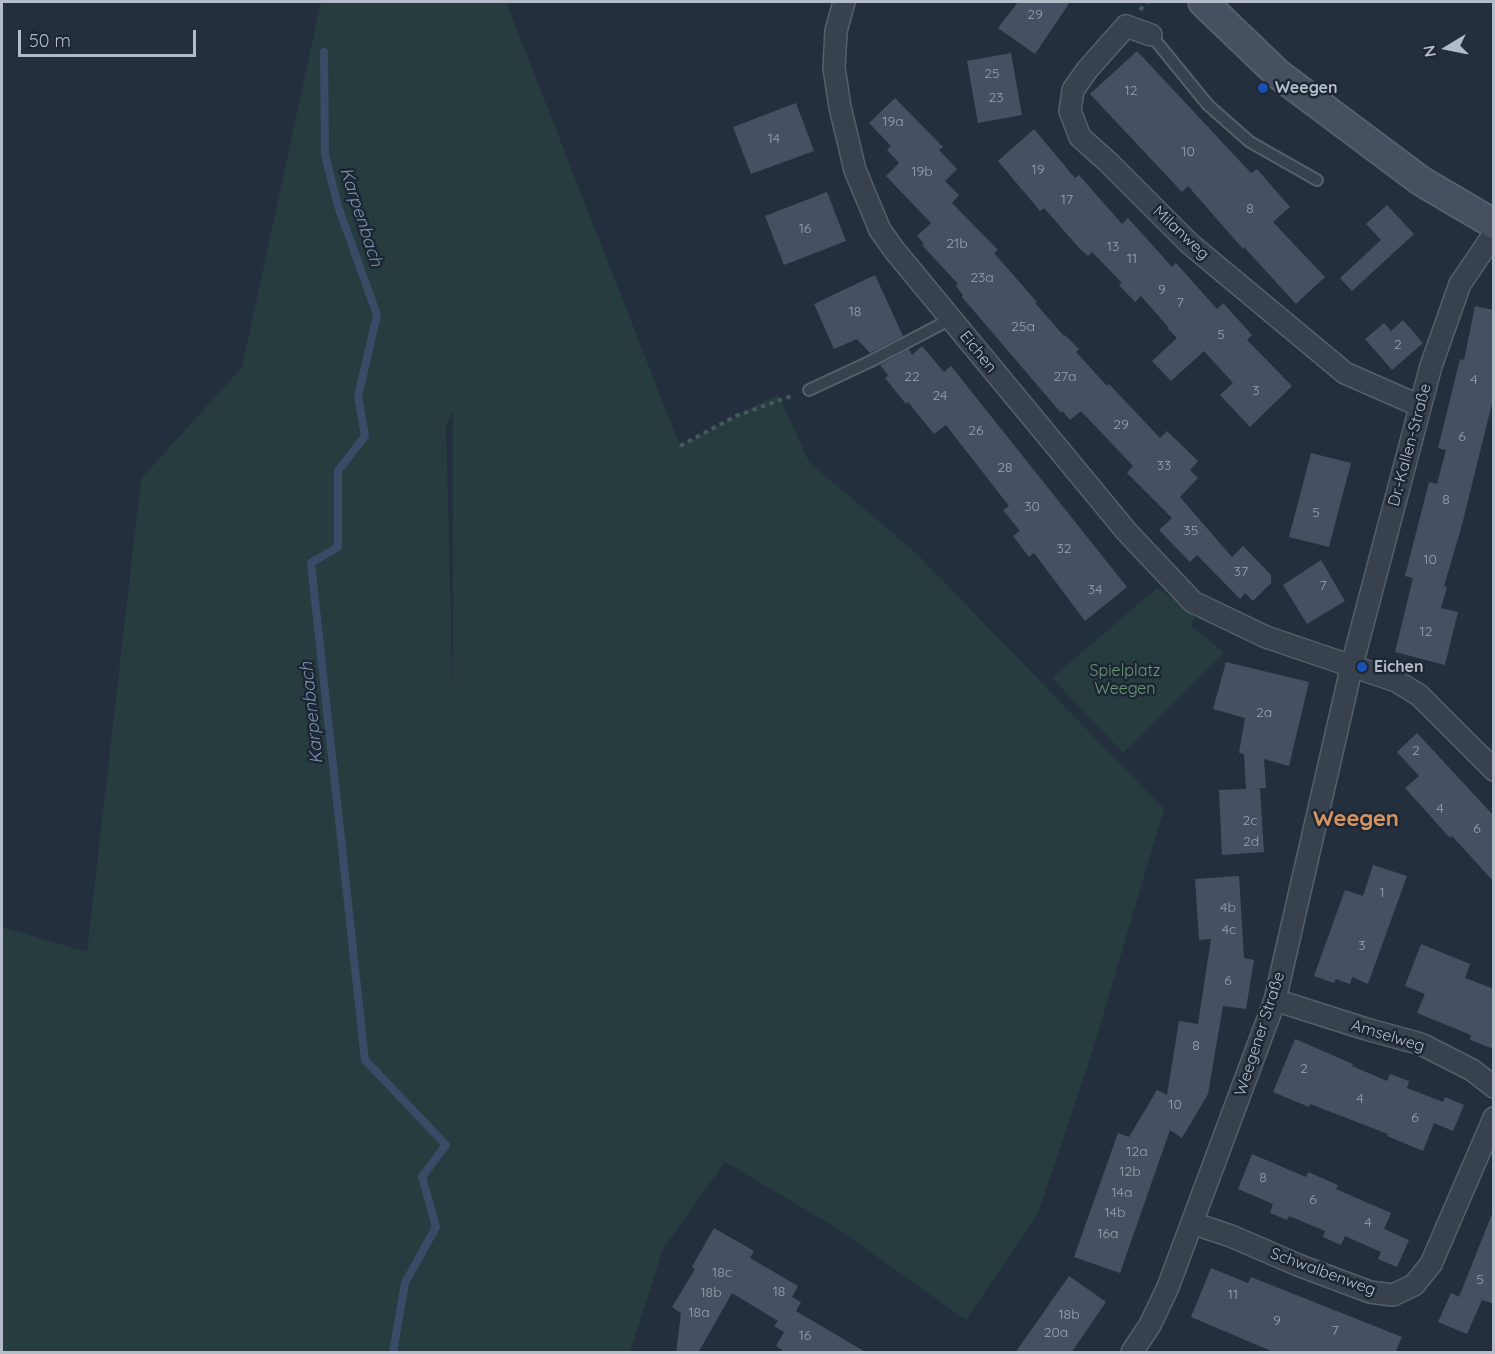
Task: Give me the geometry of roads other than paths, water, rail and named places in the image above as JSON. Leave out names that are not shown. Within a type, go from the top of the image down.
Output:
[{"type":"street","name":"Eichen","points":[[844,2],[836,31],[834,68],[840,107],[855,170],[880,230],[1127,532],[1194,602],[1266,637],[1396,681],[1419,695],[1494,770]]},
{"type":"street","points":[[1203,2],[1278,74],[1421,180],[1494,224]]},
{"type":"street","name":"Milanweg","points":[[1151,35],[1126,26],[1087,70],[1073,90],[1070,111],[1080,137],[1190,244],[1345,373],[1420,406]]},
{"type":"street","name":"Dr.-Kallen-Straße","points":[[1352,665],[1431,366],[1460,284],[1494,234]]},
{"type":"street","name":"Weegener Straße","points":[[1132,1353],[1159,1306],[1275,1000],[1352,665]]},
{"type":"street","name":"Amselweg","points":[[1275,1000],[1421,1044],[1472,1070],[1494,1087]]},
{"type":"street","name":"Schwalbenweg","points":[[1192,1223],[1231,1236],[1298,1265],[1360,1288],[1394,1295],[1413,1285],[1431,1264],[1494,1118]]},
{"type":"lane","points":[[1151,35],[1208,105],[1250,142],[1317,180]]},
{"type":"lane","points":[[809,390],[951,319]]},
{"type":"waterway","name":"Karpenbach","points":[[324,52],[325,155],[338,206],[377,315],[358,396],[365,436],[338,471],[338,547],[311,563],[365,1060],[446,1145],[422,1177],[436,1227],[405,1283],[393,1352]]},
{"type":"place","name":"Weegen","points":[[1263,88]]},
{"type":"place","name":"Eichen","points":[[1362,667]]},
{"type":"district","name":"Weegen","points":[[1356,819]]},
{"type":"park label","name":"Spielplatz Weegen","points":[[1125,680]]}]
